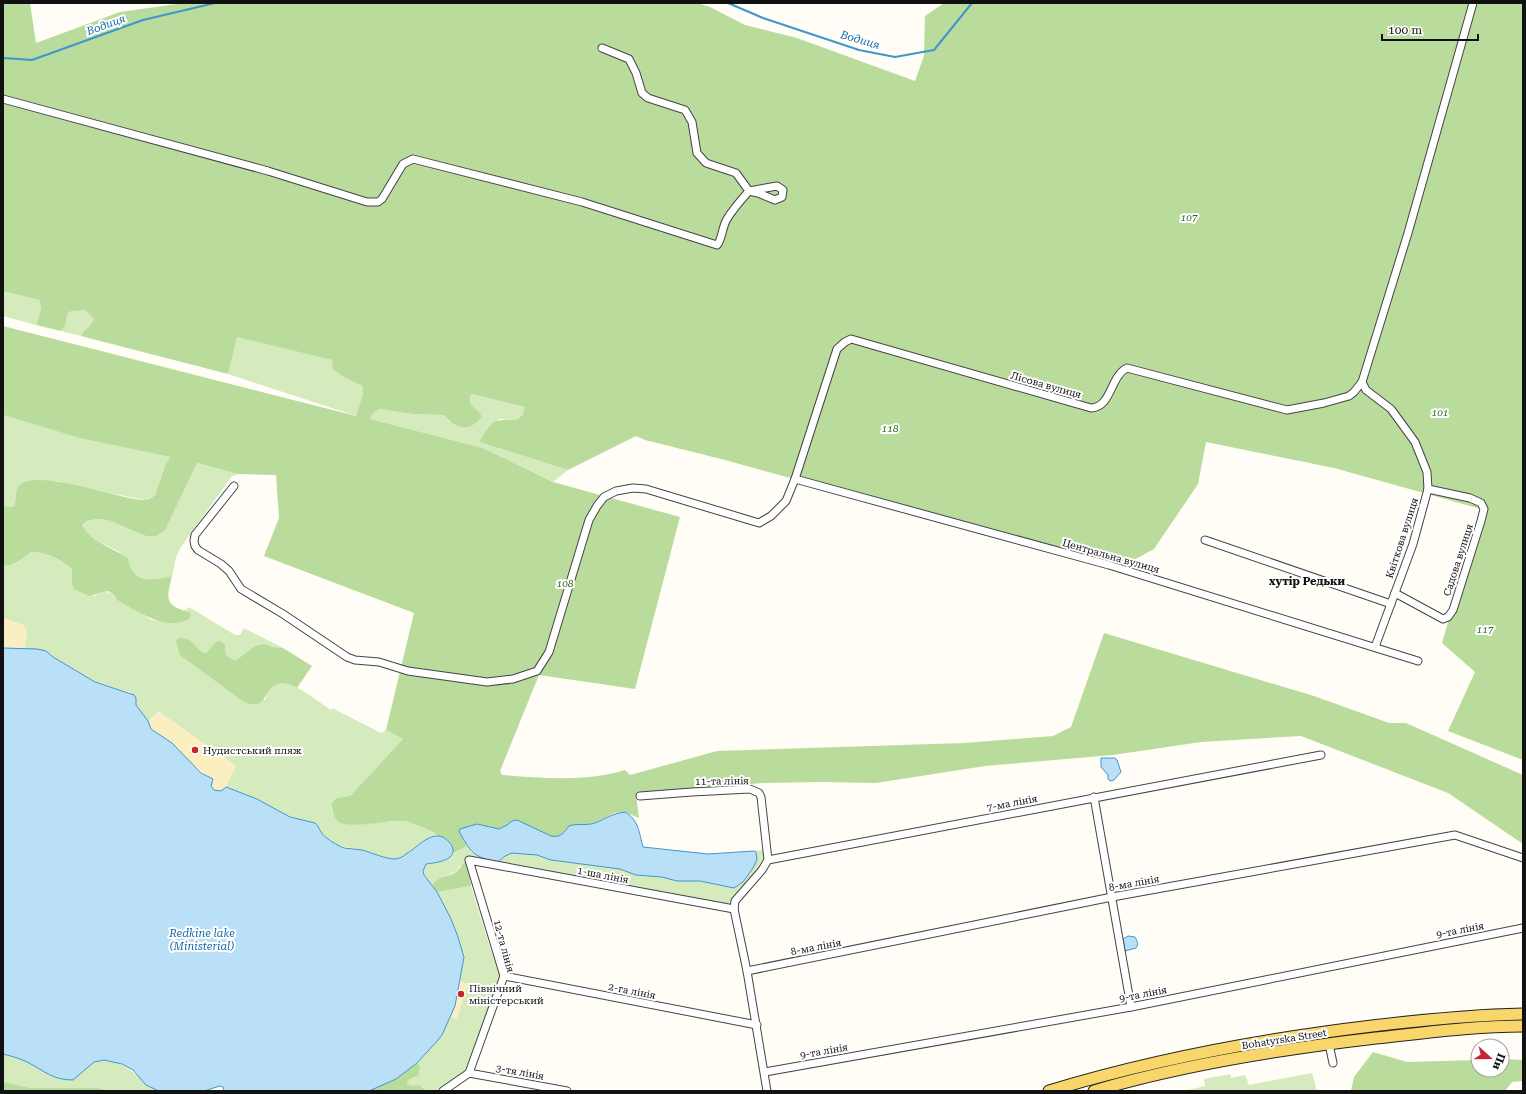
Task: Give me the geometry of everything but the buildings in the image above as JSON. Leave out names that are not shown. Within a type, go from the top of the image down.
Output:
[{"type":"main road","name":"Bohatyrska Street","points":[[1049,1091],[1078,1082],[1164,1061],[1248,1044],[1320,1032],[1433,1020],[1523,1014]]},
{"type":"main road","name":"Bohatyrska Street","points":[[1094,1091],[1168,1071],[1237,1058],[1329,1044],[1438,1031],[1523,1026]]},
{"type":"street","points":[[1362,382],[1408,233],[1473,3]]},
{"type":"street","points":[[3,98],[268,171],[367,202],[378,202],[382,199],[403,164],[413,159],[582,202],[717,245],[720,241],[722,230],[727,219],[749,191],[736,173],[706,162],[697,153],[692,122],[685,110],[648,98],[642,93],[636,73],[629,59],[602,48]]},
{"type":"street","name":"Лісова вулиця","points":[[795,479],[837,349],[845,342],[851,340],[1091,408],[1096,408],[1105,400],[1120,373],[1127,368],[1287,410],[1324,403],[1349,396],[1362,382]]},
{"type":"street","name":"Квіткова вулиця","points":[[1362,382],[1366,390],[1391,409],[1415,442],[1427,472],[1428,489],[1413,544],[1375,647]]},
{"type":"street","points":[[234,486],[195,535],[194,541],[198,550],[221,564],[229,571],[241,589],[283,614],[347,657],[363,661],[379,662],[408,671],[487,682],[513,679],[537,671],[549,652],[588,520],[604,497],[616,491],[634,488],[646,489],[759,523],[771,516],[786,501],[795,479]]},
{"type":"street","name":"Центральна вулиця","points":[[795,479],[1110,565],[1375,647],[1418,662]]},
{"type":"street","name":"Садова вулиця","points":[[1395,592],[1443,619],[1448,617],[1453,610],[1465,573],[1484,509],[1481,503],[1470,498],[1428,489]]},
{"type":"street","points":[[1205,540],[1391,604]]},
{"type":"street","name":"7-ма лінія","points":[[768,860],[1321,755]]},
{"type":"street","name":"11-та лінія","points":[[640,796],[750,789],[759,793],[761,797],[768,860]]},
{"type":"street","points":[[1094,797],[1131,1007]]},
{"type":"street","name":"8-ма лінія","points":[[747,971],[1112,897],[1455,835],[1523,858]]},
{"type":"street","name":"1-ша лінія","points":[[469,860],[734,910]]},
{"type":"street","name":"12-та лінія","points":[[469,860],[504,976],[469,1073]]},
{"type":"street","points":[[767,1091],[747,971],[734,910],[735,901],[762,870],[768,860]]},
{"type":"street","name":"9-та лінія","points":[[765,1072],[1131,1007],[1523,928]]},
{"type":"street","name":"2-га лінія","points":[[504,976],[756,1025]]},
{"type":"street","points":[[1329,1044],[1333,1063]]},
{"type":"street","points":[[443,1091],[469,1073]]},
{"type":"street","name":"3-тя лінія","points":[[469,1073],[567,1091]]},
{"type":"green space","points":[[3,3],[30,3],[36,43],[120,12],[184,3],[697,3],[710,7],[745,25],[797,38],[915,81],[924,56],[925,16],[944,3],[1523,3],[1523,760],[1448,731],[1475,672],[1442,643],[1481,509],[1334,468],[1206,442],[1198,484],[1154,549],[1119,568],[725,460],[645,440],[636,436],[568,470],[479,442],[493,423],[502,420],[517,420],[523,414],[525,407],[471,394],[471,405],[482,417],[468,427],[454,424],[444,415],[412,414],[380,409],[373,413],[370,419],[483,448],[553,482],[680,517],[635,689],[539,675],[500,771],[502,775],[548,778],[579,778],[610,774],[625,770],[630,775],[717,751],[964,743],[1053,736],[1071,727],[1104,633],[1314,696],[1389,723],[1406,723],[1523,775],[1523,844],[1448,793],[1301,736],[1201,742],[1113,755],[985,766],[876,783],[762,783],[636,795],[639,818],[625,812],[614,813],[595,823],[569,826],[562,834],[557,836],[551,836],[517,820],[512,821],[499,829],[484,827],[460,831],[467,846],[452,854],[452,846],[446,839],[427,829],[410,823],[395,821],[352,825],[339,822],[334,816],[332,803],[336,798],[350,796],[403,739],[386,730],[414,613],[264,556],[279,518],[276,475],[238,474],[197,463],[165,530],[156,536],[146,536],[108,520],[97,519],[86,521],[83,525],[90,535],[96,540],[128,558],[130,567],[139,577],[144,579],[157,579],[172,576],[168,595],[169,600],[175,607],[189,612],[191,615],[189,619],[180,622],[161,622],[117,600],[114,595],[108,591],[89,596],[74,589],[72,583],[72,569],[58,559],[48,555],[31,552],[18,561],[3,566],[3,505],[8,507],[14,506],[19,486],[28,481],[42,480],[78,486],[132,499],[145,500],[155,495],[165,466],[170,457],[79,438],[3,415],[3,326],[356,416],[363,393],[362,386],[344,377],[333,369],[332,360],[237,337],[228,374],[81,336],[94,319],[85,310],[68,312],[65,326],[61,331],[36,325],[41,309],[39,300],[3,291]]},
{"type":"green space","points":[[3,291],[39,300],[41,309],[36,325],[3,316]]},
{"type":"green space","points":[[85,310],[94,319],[90,327],[83,332],[81,336],[61,331],[65,326],[68,312]]},
{"type":"green space","points":[[237,336],[332,360],[344,377],[362,386],[363,393],[356,416],[228,374]]},
{"type":"green space","points":[[470,394],[525,407],[523,414],[517,420],[499,419],[479,442],[568,470],[553,482],[483,448],[370,419],[373,412],[380,409],[412,414],[444,415],[450,422],[480,413],[471,405]]},
{"type":"green space","points":[[3,415],[79,438],[170,457],[165,466],[155,495],[145,500],[57,481],[18,488],[14,506],[8,507],[3,505]]},
{"type":"green space","points":[[197,463],[238,474],[232,476],[181,547],[176,557],[172,576],[157,579],[144,579],[139,577],[130,567],[128,558],[90,536],[86,531],[84,526],[85,521],[97,519],[108,520],[146,536],[165,529]]},
{"type":"green space","points":[[31,552],[48,555],[67,565],[72,569],[72,583],[94,596],[104,592],[110,593],[117,600],[152,620],[178,623],[189,612],[184,611],[189,607],[235,635],[240,635],[244,628],[283,648],[265,644],[234,660],[226,655],[225,645],[216,642],[206,653],[183,638],[265,700],[273,686],[278,683],[283,683],[305,692],[331,710],[332,708],[381,733],[386,730],[403,739],[350,796],[336,798],[332,803],[334,816],[349,824],[400,821],[413,823],[435,833],[436,835],[422,842],[407,854],[396,859],[386,858],[369,852],[338,845],[326,838],[315,823],[290,817],[257,799],[226,787],[236,766],[159,712],[148,721],[136,705],[136,698],[130,692],[96,682],[53,657],[46,651],[24,649],[27,632],[23,625],[3,618],[3,566],[18,561]]},
{"type":"green space","points":[[178,638],[188,640],[206,653],[216,642],[220,641],[225,645],[226,655],[234,660],[238,659],[255,646],[265,644],[283,648],[312,666],[297,688],[286,683],[278,684],[272,687],[260,702],[253,704],[244,702],[180,655],[176,641]]},
{"type":"green space","points":[[467,846],[478,856],[493,861],[460,866],[457,870],[439,879],[432,885],[424,872],[424,867],[426,864],[443,860]]},
{"type":"green space","points":[[764,850],[763,864],[729,904],[724,906],[498,862],[505,856],[512,853],[537,855],[551,860],[620,869],[636,875],[662,877],[677,881],[700,881],[734,888],[750,873],[755,859],[756,853],[754,851]]},
{"type":"green space","points":[[467,859],[471,886],[437,892],[432,885],[438,879],[454,873]]},
{"type":"green space","points":[[471,886],[500,979],[466,1072],[438,1091],[426,1091],[422,1086],[409,1086],[407,1083],[408,1080],[419,1075],[420,1067],[417,1063],[442,1035],[460,981],[464,957],[457,934],[437,892]]},
{"type":"green space","points":[[1373,1052],[1407,1062],[1470,1060],[1470,1078],[1510,1078],[1510,1059],[1523,1060],[1523,1081],[1512,1082],[1505,1091],[1351,1091],[1354,1077]]},
{"type":"green space","points":[[3,1054],[21,1059],[54,1077],[66,1080],[73,1080],[94,1062],[102,1060],[109,1061],[124,1066],[159,1091],[112,1091],[98,1088],[30,1088],[3,1082]]},
{"type":"green space","points":[[417,1063],[420,1067],[419,1075],[408,1080],[407,1084],[412,1086],[420,1085],[426,1091],[369,1091],[396,1079]]},
{"type":"green space","points":[[1312,1073],[1317,1091],[1184,1091],[1205,1086],[1204,1079],[1230,1074],[1231,1078],[1245,1075],[1249,1085]]},
{"type":"green space","points":[[3,1082],[30,1088],[98,1088],[112,1091],[3,1091]]},
{"type":"sand","points":[[3,618],[23,625],[27,632],[24,649],[3,648]]},
{"type":"sand","name":"Нудистський пляж","points":[[159,712],[236,766],[228,783],[221,791],[214,790],[211,786],[213,779],[194,766],[164,737],[152,728],[148,721]]},
{"type":"sand","name":"Північний міністерський","points":[[460,981],[468,984],[457,1019],[450,1017],[455,1006]]},
{"type":"water","name":"Redkine lake (Ministerial)","points":[[3,648],[37,649],[46,651],[53,657],[95,682],[134,695],[136,698],[136,705],[148,721],[151,729],[172,743],[201,773],[213,779],[211,786],[214,790],[221,791],[226,787],[257,799],[290,817],[315,823],[325,837],[342,847],[362,850],[383,857],[395,859],[403,856],[434,836],[445,838],[448,841],[453,850],[450,857],[442,861],[426,864],[423,871],[424,875],[437,892],[450,917],[464,957],[455,1006],[442,1035],[417,1063],[396,1079],[369,1091],[224,1091],[223,1087],[220,1086],[204,1091],[159,1091],[146,1085],[133,1070],[122,1064],[104,1060],[94,1062],[73,1080],[66,1080],[54,1077],[21,1059],[3,1054]]},
{"type":"water","points":[[1101,758],[1115,758],[1117,760],[1121,772],[1114,780],[1110,781],[1108,779],[1108,775],[1101,767]]},
{"type":"water","points":[[625,812],[630,815],[636,823],[643,847],[708,854],[754,851],[756,852],[757,860],[743,882],[734,888],[700,881],[677,881],[662,877],[636,875],[620,869],[551,860],[537,855],[512,853],[505,856],[498,862],[483,858],[474,853],[459,831],[460,829],[477,824],[499,829],[512,821],[517,820],[551,836],[559,836],[569,826],[592,824],[613,815]]},
{"type":"water","points":[[1128,936],[1135,937],[1137,945],[1136,948],[1125,951],[1123,939]]},
{"type":"waterway","name":"Водиця","points":[[3,58],[32,60],[143,20],[215,3]]},
{"type":"waterway","name":"Водиця","points":[[728,3],[763,18],[859,50],[895,57],[934,50],[972,3]]},
{"type":"place","name":"Нудистський пляж","points":[[195,750]]},
{"type":"place","name":"Північний міністерський","points":[[461,994]]},
{"type":"district","name":"хутір Редьки","points":[[1307,581]]},
{"type":"park label","name":"107","points":[[1189,217]]},
{"type":"park label","name":"101","points":[[1440,412]]},
{"type":"park label","name":"118","points":[[890,428]]},
{"type":"park label","name":"108","points":[[565,583]]},
{"type":"park label","name":"117","points":[[1485,629]]}]
